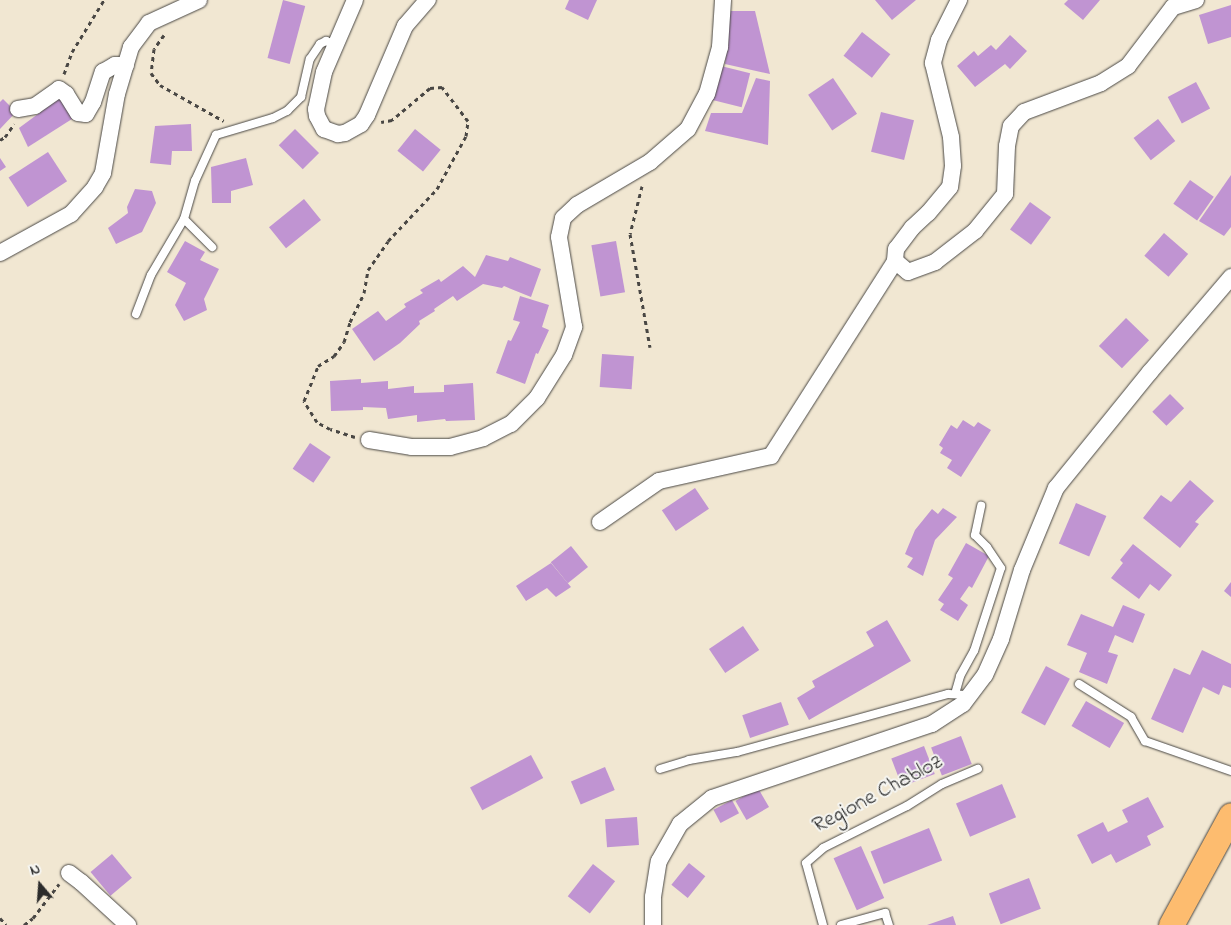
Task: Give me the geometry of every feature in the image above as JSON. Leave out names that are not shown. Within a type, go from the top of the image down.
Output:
[{"type":"main road","points":[[1171,925],[1231,814]]},
{"type":"street","points":[[0,253],[71,214],[95,187],[103,173],[117,94],[130,47],[149,23],[198,0]]},
{"type":"street","points":[[355,0],[334,44],[324,72],[318,100],[317,116],[319,123],[331,133],[345,133],[361,124],[367,115],[405,26],[428,0]]},
{"type":"street","points":[[369,440],[412,448],[450,447],[483,438],[511,424],[537,398],[564,355],[574,327],[559,237],[563,218],[577,205],[650,162],[688,129],[707,94],[720,47],[723,0]]},
{"type":"street","points":[[600,522],[659,481],[771,456],[896,261],[896,249],[912,228],[928,213],[950,187],[953,166],[951,137],[933,62],[939,40],[959,0]]},
{"type":"street","points":[[896,261],[908,272],[935,262],[975,231],[1005,194],[1006,146],[1011,126],[1024,112],[1101,83],[1128,66],[1173,7],[1196,0]]},
{"type":"street","points":[[18,109],[34,106],[59,89],[66,94],[78,113],[86,114],[93,102],[103,72],[115,65],[126,65]]},
{"type":"street","points":[[653,925],[653,897],[659,861],[680,824],[712,798],[932,724],[963,704],[962,695],[985,675],[1001,639],[1022,570],[1056,488],[1087,448],[1231,277]]},
{"type":"street","points":[[69,873],[128,925]]},
{"type":"lane","points":[[136,314],[151,275],[184,219],[195,182],[216,134],[273,118],[287,111],[301,97],[310,59],[320,44],[326,41],[334,44]]},
{"type":"lane","points":[[184,219],[212,247]]},
{"type":"lane","points":[[660,769],[689,760],[737,752],[948,694],[962,695],[960,676],[974,651],[1001,568],[987,547],[974,536],[981,506]]},
{"type":"lane","points":[[1079,684],[1131,717],[1145,741],[1231,771]]},
{"type":"lane","name":"Regione Chabloz","points":[[824,925],[806,863],[823,848],[908,806],[942,784],[978,769]]},
{"type":"lane","points":[[841,925],[885,913],[889,925]]},
{"type":"path","points":[[59,89],[72,52],[104,0]]},
{"type":"path","points":[[172,13],[175,18],[175,24],[154,49],[151,73],[160,84],[235,128]]},
{"type":"path","points":[[367,115],[379,123],[392,120],[410,108],[430,88],[442,88],[468,121],[466,136],[436,190],[388,241],[368,270],[364,293],[350,322],[344,342],[334,356],[318,366],[304,401],[317,422],[351,436],[369,440]]},
{"type":"path","points":[[650,162],[637,202],[630,234],[650,347]]},
{"type":"path","points":[[24,925],[33,918],[49,895],[69,873]]},
{"type":"path","points":[[0,918],[6,925]]},
{"type":"building","points":[[283,0],[305,6],[290,64],[267,58]]},
{"type":"building","points":[[569,0],[597,0],[588,20],[565,9]]},
{"type":"building","points":[[875,0],[916,0],[892,20]]},
{"type":"building","points":[[1068,0],[1100,0],[1083,20],[1064,4]]},
{"type":"building","points":[[1231,5],[1231,37],[1208,44],[1199,15]]},
{"type":"building","points":[[730,11],[755,11],[770,74],[725,64]]},
{"type":"building","points":[[862,32],[890,54],[872,78],[844,56]]},
{"type":"building","points":[[1010,35],[1027,51],[1010,69],[1005,64],[975,87],[957,66],[974,51],[978,56],[991,45],[996,50]]},
{"type":"building","points":[[721,66],[750,73],[742,107],[713,100]]},
{"type":"building","points":[[756,78],[770,81],[768,145],[705,131],[711,113],[742,113]]},
{"type":"building","points":[[833,78],[857,114],[832,130],[808,95]]},
{"type":"building","points":[[1196,82],[1210,108],[1182,124],[1168,97]]},
{"type":"building","points":[[61,97],[72,119],[28,147],[19,128]]},
{"type":"building","points":[[3,99],[16,112],[0,129],[0,102]]},
{"type":"building","points":[[881,112],[914,120],[904,160],[871,152]]},
{"type":"building","points":[[1158,119],[1175,141],[1151,160],[1134,138]]},
{"type":"building","points":[[191,124],[192,151],[172,151],[171,165],[150,163],[155,126]]},
{"type":"building","points":[[295,129],[319,153],[303,169],[279,145]]},
{"type":"building","points":[[415,129],[441,150],[423,172],[397,151]]},
{"type":"building","points":[[48,152],[67,181],[28,207],[9,178]]},
{"type":"building","points":[[0,158],[6,167],[0,171]]},
{"type":"building","points":[[246,158],[253,185],[231,191],[231,203],[212,203],[211,167]]},
{"type":"building","points":[[1231,175],[1231,227],[1224,236],[1199,221]]},
{"type":"building","points":[[1190,180],[1214,197],[1197,220],[1173,204]]},
{"type":"building","points":[[135,189],[152,191],[156,203],[142,232],[116,244],[108,228],[128,213],[127,207]]},
{"type":"building","points":[[304,199],[321,220],[286,248],[269,227]]},
{"type":"building","points":[[1030,202],[1051,217],[1031,245],[1010,230]]},
{"type":"building","points":[[1164,233],[1188,254],[1168,277],[1144,256]]},
{"type":"building","points":[[185,241],[205,252],[200,260],[219,269],[204,299],[207,310],[184,321],[175,305],[186,283],[167,272]]},
{"type":"building","points":[[616,241],[625,292],[600,297],[591,245]]},
{"type":"building","points":[[486,255],[508,261],[510,257],[541,269],[531,297],[504,286],[502,288],[483,284],[457,301],[453,296],[419,321],[420,324],[400,343],[374,361],[352,329],[378,311],[386,321],[406,307],[404,304],[423,293],[420,290],[439,279],[441,282],[463,266],[475,277]]},
{"type":"building","points":[[520,296],[549,305],[542,327],[549,330],[538,354],[536,353],[525,384],[496,373],[508,340],[511,341],[520,322],[513,320]]},
{"type":"building","points":[[1126,318],[1149,340],[1122,368],[1099,346]]},
{"type":"building","points":[[602,354],[634,356],[632,389],[600,387]]},
{"type":"building","points":[[361,379],[361,383],[388,381],[388,389],[414,386],[414,393],[444,392],[444,385],[473,383],[475,420],[446,421],[445,419],[417,422],[417,415],[388,419],[386,408],[363,407],[363,410],[331,411],[330,381]]},
{"type":"building","points":[[1170,394],[1184,408],[1166,426],[1152,412]]},
{"type":"building","points":[[963,420],[974,427],[978,422],[991,430],[961,477],[947,468],[952,460],[940,453],[943,448],[939,445],[951,425],[957,429]]},
{"type":"building","points":[[310,443],[331,457],[313,483],[293,469]]},
{"type":"building","points":[[1190,480],[1214,501],[1195,522],[1199,524],[1180,548],[1143,518],[1161,495],[1171,502]]},
{"type":"building","points":[[695,488],[709,509],[676,531],[662,510]]},
{"type":"building","points":[[1076,503],[1106,516],[1089,556],[1059,544]]},
{"type":"building","points":[[943,508],[957,517],[935,540],[923,576],[907,567],[913,558],[905,554],[915,530],[932,509],[938,514]]},
{"type":"building","points":[[966,543],[989,556],[972,588],[969,586],[960,599],[968,605],[958,621],[940,610],[944,604],[938,600],[953,578],[948,575]]},
{"type":"building","points":[[1133,544],[1172,575],[1159,591],[1150,584],[1139,599],[1111,578],[1123,563],[1120,560]]},
{"type":"building","points":[[571,546],[588,567],[568,583],[551,562]]},
{"type":"building","points":[[551,563],[571,587],[556,597],[547,588],[526,601],[516,586]]},
{"type":"building","points":[[1231,582],[1231,597],[1224,591]]},
{"type":"building","points":[[1123,605],[1145,614],[1133,643],[1115,635],[1108,652],[1118,655],[1107,684],[1079,672],[1087,653],[1067,645],[1081,614],[1113,627]]},
{"type":"building","points":[[887,620],[911,661],[809,720],[797,698],[815,687],[812,681],[874,646],[866,632]]},
{"type":"building","points":[[743,626],[759,650],[725,673],[709,649]]},
{"type":"building","points":[[1202,650],[1231,664],[1231,688],[1223,685],[1219,695],[1203,687],[1183,733],[1151,719],[1174,668],[1190,675]]},
{"type":"building","points":[[1046,666],[1070,679],[1045,725],[1021,713]]},
{"type":"building","points":[[1086,701],[1124,723],[1110,748],[1072,726]]},
{"type":"building","points":[[781,702],[789,725],[750,738],[742,715]]},
{"type":"building","points":[[961,736],[972,764],[942,775],[931,747]]},
{"type":"building","points":[[924,746],[935,774],[902,787],[891,759]]},
{"type":"building","points":[[531,755],[543,778],[482,810],[470,787]]},
{"type":"building","points":[[605,767],[615,790],[581,804],[571,781]]},
{"type":"building","points":[[1002,784],[1016,817],[970,837],[956,804]]},
{"type":"building","points":[[758,788],[769,807],[746,820],[735,801]]},
{"type":"building","points":[[1148,797],[1164,827],[1147,836],[1151,845],[1116,863],[1111,854],[1092,864],[1077,835],[1103,822],[1108,832],[1128,822],[1122,810]]},
{"type":"building","points":[[732,800],[739,813],[721,823],[713,810]]},
{"type":"building","points":[[637,817],[639,845],[607,847],[605,819]]},
{"type":"building","points":[[929,828],[942,860],[884,884],[871,852]]},
{"type":"building","points":[[861,846],[884,898],[857,910],[834,858]]},
{"type":"building","points":[[112,854],[132,878],[110,896],[91,872]]},
{"type":"building","points":[[689,863],[705,876],[688,898],[671,885]]},
{"type":"building","points":[[593,864],[615,881],[590,914],[568,896]]},
{"type":"building","points":[[1029,878],[1041,909],[1001,924],[989,893]]},
{"type":"building","points":[[953,916],[956,925],[927,925]]}]
